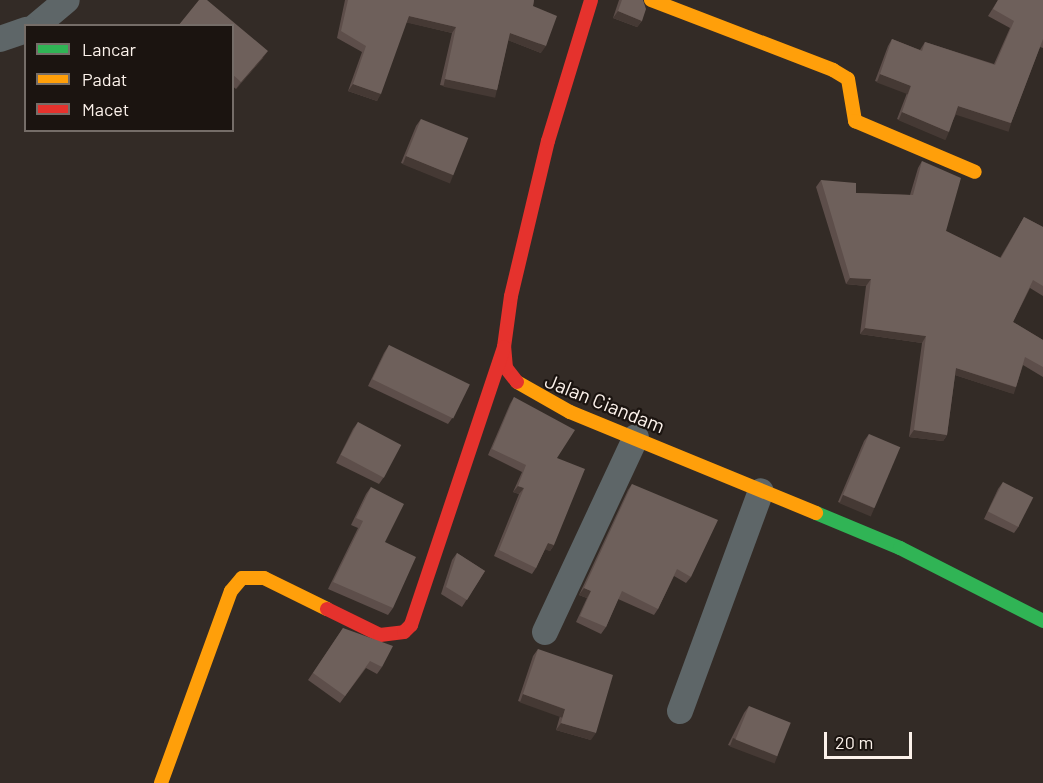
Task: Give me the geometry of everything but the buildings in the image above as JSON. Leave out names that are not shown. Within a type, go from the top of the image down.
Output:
[{"type":"street","points":[[38,24],[67,0]]},
{"type":"street","name":"Jalan Ciandam","points":[[591,0],[543,164],[504,346],[506,368],[522,389],[900,548],[1043,621]]},
{"type":"street","points":[[651,0],[833,69],[848,79],[855,121],[975,172]]},
{"type":"street","points":[[0,39],[24,31]]},
{"type":"street","points":[[161,783],[231,591],[242,578],[264,578],[380,635],[392,636],[411,625],[504,346]]},
{"type":"street","points":[[545,632],[636,437]]},
{"type":"street","points":[[680,711],[761,491]]},
{"type":"traffic: fast","points":[[816,513],[900,548],[1043,621]]},
{"type":"traffic: slow","points":[[651,0],[833,70],[848,79],[855,121],[975,172]]},
{"type":"traffic: slow","points":[[517,382],[570,412],[816,513]]},
{"type":"traffic: slow","points":[[161,783],[231,591],[242,578],[264,578],[327,609]]},
{"type":"traffic: jam","points":[[517,382],[506,368],[504,347],[511,296],[548,141],[591,0]]},
{"type":"traffic: jam","points":[[327,609],[380,635],[404,632],[411,625],[504,347]]}]
